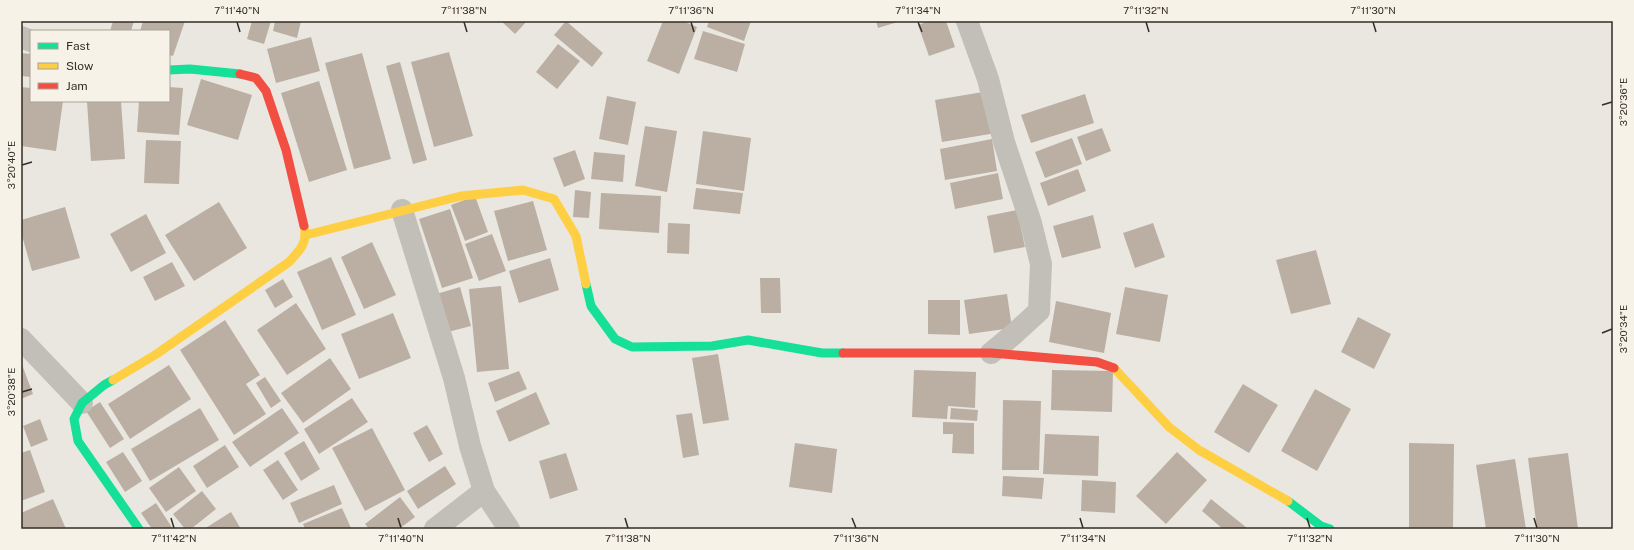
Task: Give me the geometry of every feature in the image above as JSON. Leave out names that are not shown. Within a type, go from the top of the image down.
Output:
[{"type":"street","points":[[966,21],[988,79],[1004,142],[1031,223],[1041,264],[1039,311],[1014,334],[991,352]]},
{"type":"street","points":[[139,529],[78,441],[74,419],[82,403],[104,385],[155,355],[289,262],[301,250],[306,235],[286,150],[266,91],[256,78],[233,73],[197,70],[170,70]]},
{"type":"street","points":[[306,235],[461,196],[523,190],[554,199],[576,236],[591,306],[615,338],[632,348],[712,346],[748,340],[822,353],[924,354],[991,352],[1098,362],[1114,368],[1132,386],[1151,409],[1175,432],[1199,450],[1282,497],[1321,526],[1330,529]]},
{"type":"street","points":[[402,210],[454,378],[470,446],[484,491],[509,529]]},
{"type":"street","points":[[21,339],[82,403]]},
{"type":"street","points":[[435,529],[484,491]]},
{"type":"building","points":[[113,21],[134,21],[131,30],[110,30]]},
{"type":"building","points":[[143,21],[185,21],[173,56],[170,55],[170,30],[140,30]]},
{"type":"building","points":[[252,21],[271,21],[264,44],[247,39]]},
{"type":"building","points":[[275,21],[301,21],[297,38],[273,31]]},
{"type":"building","points":[[501,21],[527,21],[515,34]]},
{"type":"building","points":[[566,21],[603,53],[592,67],[554,35]]},
{"type":"building","points":[[663,21],[683,21],[697,27],[679,74],[647,61]]},
{"type":"building","points":[[709,21],[751,21],[744,41],[707,27]]},
{"type":"building","points":[[876,21],[901,21],[878,28]]},
{"type":"building","points":[[929,21],[946,21],[955,47],[929,56],[918,25]]},
{"type":"building","points":[[703,31],[745,44],[737,72],[694,59]]},
{"type":"building","points":[[311,37],[320,71],[276,83],[267,49]]},
{"type":"building","points":[[558,44],[580,61],[557,89],[536,72]]},
{"type":"building","points":[[449,52],[473,136],[434,147],[411,62]]},
{"type":"building","points":[[21,53],[30,54],[30,77],[21,76]]},
{"type":"building","points":[[362,53],[391,159],[354,169],[325,63]]},
{"type":"building","points":[[400,62],[427,160],[413,164],[386,66]]},
{"type":"building","points":[[201,79],[252,95],[238,140],[187,125]]},
{"type":"building","points":[[319,81],[347,170],[309,182],[281,93]]},
{"type":"building","points":[[21,87],[30,88],[30,102],[63,102],[56,151],[21,146]]},
{"type":"building","points":[[170,87],[183,88],[179,135],[137,132],[139,102],[170,102]]},
{"type":"building","points":[[989,91],[996,133],[942,142],[935,100]]},
{"type":"building","points":[[1085,94],[1094,123],[1031,143],[1021,115]]},
{"type":"building","points":[[607,96],[636,102],[628,145],[599,139]]},
{"type":"building","points":[[87,102],[121,102],[125,159],[91,161]]},
{"type":"building","points":[[645,126],[677,131],[667,192],[635,186]]},
{"type":"building","points":[[1102,128],[1111,151],[1086,161],[1077,137]]},
{"type":"building","points":[[703,131],[751,138],[744,191],[696,184]]},
{"type":"building","points":[[1072,138],[1082,164],[1045,178],[1035,152]]},
{"type":"building","points":[[992,139],[997,171],[945,180],[940,149]]},
{"type":"building","points":[[146,140],[181,141],[179,184],[144,183]]},
{"type":"building","points":[[575,150],[585,179],[564,187],[553,158]]},
{"type":"building","points":[[594,152],[625,155],[623,182],[591,179]]},
{"type":"building","points":[[1078,169],[1086,191],[1048,206],[1040,183]]},
{"type":"building","points":[[998,173],[1003,199],[955,209],[950,183]]},
{"type":"building","points":[[696,188],[743,193],[740,214],[693,209]]},
{"type":"building","points":[[575,190],[591,192],[589,218],[573,217]]},
{"type":"building","points":[[601,193],[661,196],[659,233],[599,229]]},
{"type":"building","points":[[475,196],[488,232],[465,241],[451,205]]},
{"type":"building","points":[[533,201],[547,250],[508,261],[494,211]]},
{"type":"building","points":[[219,202],[247,248],[194,281],[165,235]]},
{"type":"building","points":[[65,207],[80,258],[32,271],[21,232],[21,220]]},
{"type":"building","points":[[450,209],[473,278],[442,288],[419,219]]},
{"type":"building","points":[[1017,210],[1025,247],[994,253],[987,216]]},
{"type":"building","points":[[146,214],[166,253],[131,272],[110,234]]},
{"type":"building","points":[[1093,215],[1101,248],[1062,258],[1053,226]]},
{"type":"building","points":[[668,223],[690,224],[689,254],[667,253]]},
{"type":"building","points":[[1153,223],[1165,257],[1135,268],[1123,233]]},
{"type":"building","points":[[492,234],[506,271],[479,281],[465,244]]},
{"type":"building","points":[[372,242],[396,295],[364,309],[341,257]]},
{"type":"building","points":[[1316,250],[1331,304],[1291,314],[1276,260]]},
{"type":"building","points":[[331,257],[356,315],[322,330],[297,272]]},
{"type":"building","points":[[550,258],[559,290],[519,303],[509,271]]},
{"type":"building","points":[[172,262],[185,286],[155,301],[143,277]]},
{"type":"building","points":[[760,278],[780,278],[781,313],[761,313]]},
{"type":"building","points":[[283,279],[293,297],[275,308],[265,290]]},
{"type":"building","points":[[501,286],[509,369],[477,372],[469,289]]},
{"type":"building","points":[[460,287],[471,326],[444,333],[433,295]]},
{"type":"building","points":[[1125,287],[1168,295],[1160,342],[1116,334]]},
{"type":"building","points":[[1007,294],[1012,328],[969,334],[964,300]]},
{"type":"building","points":[[928,300],[960,300],[960,335],[928,334]]},
{"type":"building","points":[[1056,301],[1111,313],[1104,353],[1049,342]]},
{"type":"building","points":[[296,303],[326,349],[287,375],[257,330]]},
{"type":"building","points":[[393,313],[411,358],[359,379],[341,334]]},
{"type":"building","points":[[1358,317],[1391,334],[1374,369],[1341,352]]},
{"type":"building","points":[[225,320],[260,375],[246,384],[266,414],[234,435],[180,350]]},
{"type":"building","points":[[718,354],[729,420],[703,424],[692,358]]},
{"type":"building","points":[[330,358],[351,389],[303,423],[281,393]]},
{"type":"building","points":[[21,362],[33,394],[21,399]]},
{"type":"building","points":[[169,365],[191,399],[130,439],[108,404]]},
{"type":"building","points":[[914,370],[976,372],[975,408],[948,406],[947,419],[912,417]]},
{"type":"building","points":[[1052,370],[1113,371],[1112,412],[1051,410]]},
{"type":"building","points":[[519,371],[527,389],[495,402],[488,383]]},
{"type":"building","points":[[265,377],[281,401],[271,408],[256,383]]},
{"type":"building","points":[[1243,384],[1278,405],[1249,453],[1214,432]]},
{"type":"building","points":[[1315,389],[1351,409],[1317,471],[1281,451]]},
{"type":"building","points":[[536,392],[550,424],[509,442],[496,411]]},
{"type":"building","points":[[352,398],[368,422],[319,454],[304,429]]},
{"type":"building","points":[[1003,400],[1041,401],[1039,470],[1002,470]]},
{"type":"building","points":[[100,402],[124,439],[110,448],[86,411]]},
{"type":"building","points":[[200,408],[219,440],[150,481],[131,449]]},
{"type":"building","points":[[282,408],[299,433],[250,467],[232,442]]},
{"type":"building","points":[[951,408],[978,410],[977,421],[950,419]]},
{"type":"building","points":[[692,413],[699,455],[683,458],[676,415]]},
{"type":"building","points":[[40,419],[48,440],[31,447],[23,426]]},
{"type":"building","points":[[943,422],[974,423],[974,454],[952,453],[953,434],[943,434]]},
{"type":"building","points":[[427,425],[443,454],[429,462],[413,433]]},
{"type":"building","points":[[372,428],[405,490],[365,511],[332,448]]},
{"type":"building","points":[[1045,434],[1099,436],[1098,476],[1043,474]]},
{"type":"building","points":[[304,441],[320,469],[301,481],[284,453]]},
{"type":"building","points":[[795,443],[837,449],[832,493],[789,487]]},
{"type":"building","points":[[1409,443],[1454,444],[1453,529],[1409,529]]},
{"type":"building","points":[[225,445],[239,467],[207,488],[193,466]]},
{"type":"building","points":[[30,450],[45,492],[21,501],[21,453]]},
{"type":"building","points":[[123,452],[142,481],[125,492],[106,462]]},
{"type":"building","points":[[1177,452],[1207,480],[1166,524],[1136,496]]},
{"type":"building","points":[[566,453],[578,490],[550,499],[539,461]]},
{"type":"building","points":[[1568,453],[1578,529],[1537,529],[1528,458]]},
{"type":"building","points":[[1515,459],[1526,529],[1486,529],[1476,465]]},
{"type":"building","points":[[278,460],[298,490],[283,500],[263,470]]},
{"type":"building","points":[[445,466],[456,484],[418,509],[407,491]]},
{"type":"building","points":[[179,467],[196,491],[166,512],[149,488]]},
{"type":"building","points":[[1003,476],[1044,478],[1042,499],[1002,496]]},
{"type":"building","points":[[1082,480],[1116,482],[1115,513],[1081,511]]},
{"type":"building","points":[[334,485],[342,504],[299,523],[290,503]]},
{"type":"building","points":[[202,491],[216,509],[191,529],[185,529],[173,514]]},
{"type":"building","points":[[400,497],[415,517],[399,529],[369,529],[365,524]]},
{"type":"building","points":[[53,499],[66,529],[21,529],[21,513]]},
{"type":"building","points":[[1211,499],[1247,528],[1223,529],[1202,511]]},
{"type":"building","points":[[156,503],[173,529],[152,529],[141,513]]},
{"type":"building","points":[[342,508],[351,528],[305,529],[303,524]]},
{"type":"building","points":[[231,512],[241,529],[204,529]]},
{"type":"traffic: fast","points":[[170,70],[190,69],[240,74]]},
{"type":"traffic: fast","points":[[586,284],[591,306],[615,339],[632,347],[712,346],[748,340],[822,353],[843,353]]},
{"type":"traffic: fast","points":[[113,380],[104,385],[82,403],[74,419],[78,441],[139,529]]},
{"type":"traffic: fast","points":[[1288,501],[1321,526],[1330,529]]},
{"type":"traffic: slow","points":[[306,235],[461,196],[523,190],[554,199],[576,236],[586,284]]},
{"type":"traffic: slow","points":[[113,380],[155,355],[289,262],[300,250],[304,242],[304,226]]},
{"type":"traffic: slow","points":[[1114,368],[1169,427],[1199,450],[1288,501]]},
{"type":"traffic: jam","points":[[240,74],[256,78],[266,91],[286,150],[304,226]]},
{"type":"traffic: jam","points":[[843,353],[991,353],[1097,362],[1114,368]]}]
